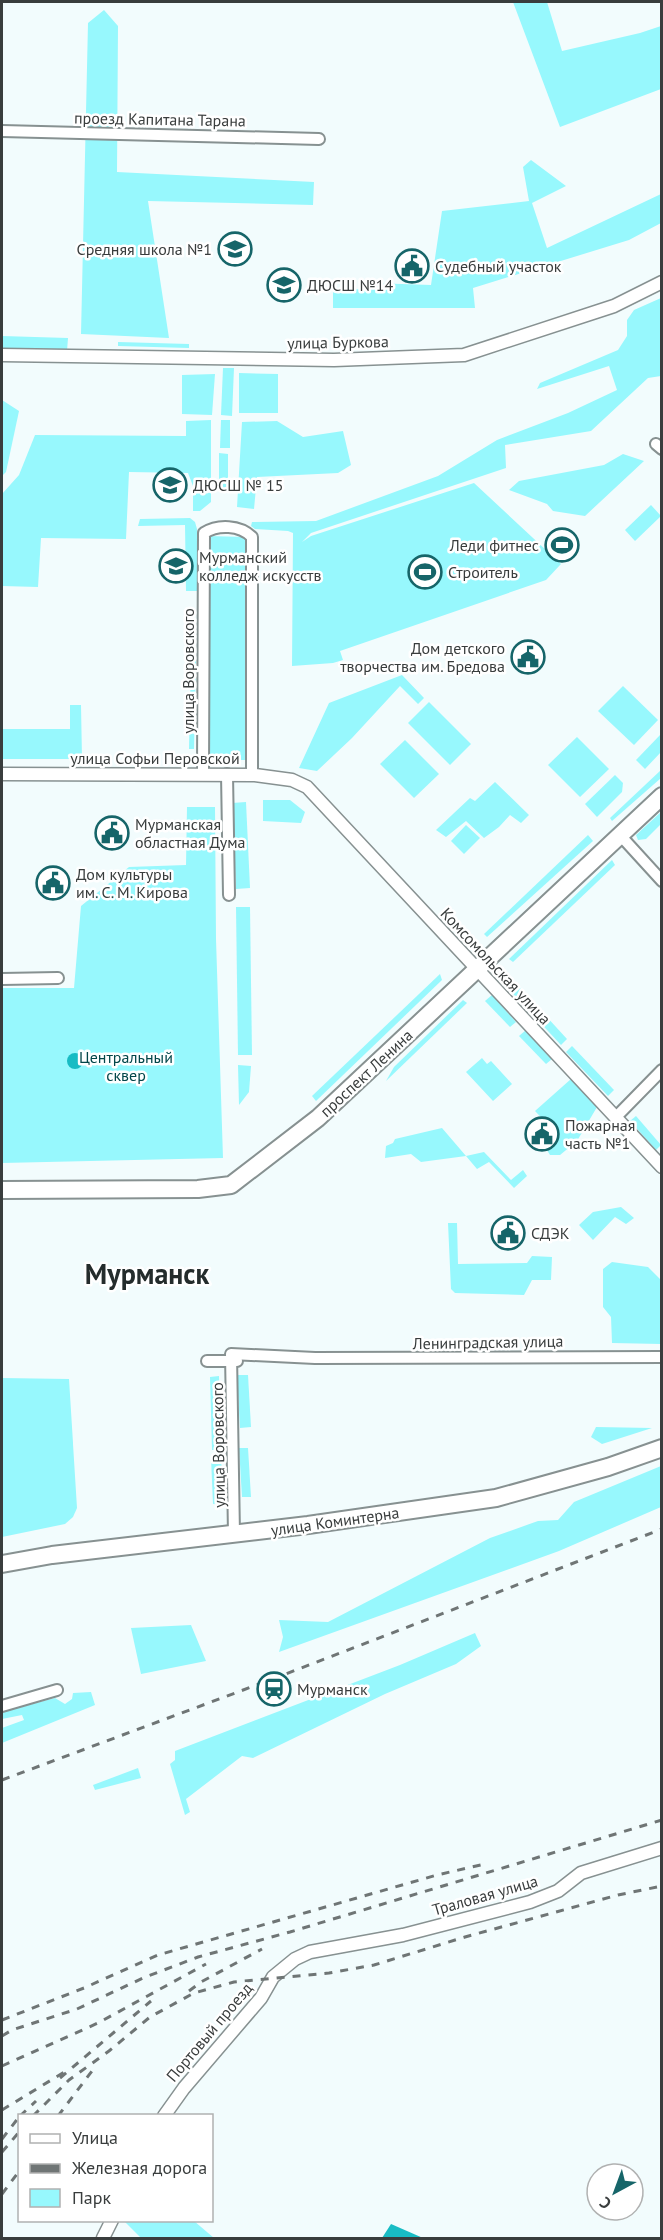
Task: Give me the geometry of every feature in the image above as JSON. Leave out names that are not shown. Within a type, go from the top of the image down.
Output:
[{"type":"main road","name":"проспект Ленина","points":[[2,1190],[198,1189],[231,1185],[311,1124],[662,796]]},
{"type":"main road","name":"улица Коминтерна","points":[[2,1564],[59,1554],[308,1525],[496,1498],[608,1467],[662,1448]]},
{"type":"street","name":"проезд Капитана Тарана","points":[[2,131],[319,139]]},
{"type":"street","name":"улица Буркова","points":[[2,355],[334,360],[464,356],[614,306],[662,282]]},
{"type":"street","name":"улица Воровского","points":[[202,774],[204,533],[213,527],[242,529],[252,537],[252,775]]},
{"type":"street","name":"улица Софьи Перовской","points":[[2,774],[252,775],[292,780],[307,787]]},
{"type":"street","points":[[227,774],[229,896]]},
{"type":"street","name":"Комсомольская улица","points":[[307,787],[662,1167]]},
{"type":"street","points":[[620,835],[662,881]]},
{"type":"street","points":[[2,979],[58,978]]},
{"type":"street","points":[[615,1118],[662,1070]]},
{"type":"street","name":"Ленинградская улица","points":[[207,1361],[231,1358],[662,1357]]},
{"type":"street","name":"улица Воровского","points":[[231,1358],[234,1534]]},
{"type":"street","points":[[2,1706],[57,1690]]},
{"type":"street","name":"Траловая улица","points":[[310,1952],[403,1935],[530,1902],[558,1891],[581,1873],[662,1848]]},
{"type":"street","name":"Портовый проезд","points":[[165,2114],[261,1998],[273,1977],[282,1968],[310,1952]]},
{"type":"street","points":[[103,2238],[111,2222]]},
{"type":"green space","points":[[513,2],[547,2],[562,51],[661,26],[661,89],[560,127]]},
{"type":"green space","points":[[104,10],[118,26],[117,172],[314,182],[313,205],[148,201],[169,338],[81,334],[88,23]]},
{"type":"green space","points":[[531,160],[566,186],[532,203],[547,248],[661,194],[661,223],[629,240],[473,288],[475,308],[333,308],[333,287],[365,290],[372,283],[431,285],[442,211],[529,201],[523,167]]},
{"type":"green space","name":"Строитель","points":[[661,298],[661,376],[648,378],[591,431],[505,445],[506,468],[311,533],[302,542],[311,536],[474,483],[561,564],[546,580],[340,651],[343,660],[333,663],[292,666],[293,533],[255,529],[251,526],[252,522],[316,521],[438,476],[497,440],[568,413],[617,390],[609,366],[537,389],[540,383],[618,350],[627,336],[627,320],[634,310]]},
{"type":"green space","points":[[2,336],[68,338],[67,351],[2,349]]},
{"type":"green space","points":[[118,342],[189,344],[189,348],[118,346]]},
{"type":"green space","points":[[223,368],[234,368],[232,416],[221,415]]},
{"type":"green space","points":[[239,373],[278,374],[278,413],[239,413]]},
{"type":"green space","points":[[215,374],[212,415],[182,414],[182,375]]},
{"type":"green space","points":[[2,400],[19,411],[6,472],[2,476]]},
{"type":"green space","points":[[211,420],[211,502],[200,511],[193,511],[193,486],[188,473],[129,472],[126,539],[41,538],[38,587],[2,586],[2,494],[19,475],[35,435],[186,436],[186,421]]},
{"type":"green space","points":[[221,420],[230,420],[230,448],[220,448]]},
{"type":"green space","points":[[277,421],[303,437],[343,431],[351,465],[338,473],[257,477],[254,509],[237,507],[242,422]]},
{"type":"green space","points":[[219,453],[228,454],[228,490],[219,490]]},
{"type":"green space","points":[[623,454],[644,461],[585,516],[553,511],[547,504],[509,490],[519,481],[604,465]]},
{"type":"green space","points":[[651,505],[661,516],[635,541],[625,530]]},
{"type":"green space","points":[[190,518],[195,522],[197,529],[197,591],[186,591],[185,525],[138,526],[140,519]]},
{"type":"green space","points":[[207,536],[246,537],[247,760],[207,760]]},
{"type":"green space","points":[[191,659],[196,659],[194,749],[189,749]]},
{"type":"green space","points":[[402,675],[424,698],[418,704],[400,686],[352,738],[317,771],[299,768],[329,703]]},
{"type":"green space","points":[[623,686],[658,720],[634,745],[598,711]]},
{"type":"green space","points":[[429,702],[471,744],[450,765],[408,723]]},
{"type":"green space","points":[[70,705],[81,705],[82,759],[2,759],[2,729],[70,729]]},
{"type":"green space","points":[[661,734],[661,752],[645,769],[636,760]]},
{"type":"green space","points":[[577,737],[609,769],[580,797],[548,765]]},
{"type":"green space","points":[[405,740],[439,774],[414,798],[380,764]]},
{"type":"green space","points":[[661,770],[661,778],[612,821],[610,818]]},
{"type":"green space","points":[[615,775],[623,783],[622,792],[597,817],[585,804]]},
{"type":"green space","points":[[495,782],[529,815],[521,823],[510,815],[484,838],[466,821],[446,837],[436,830],[470,798],[475,801]]},
{"type":"green space","points":[[263,800],[290,800],[305,812],[301,823],[263,821]]},
{"type":"green space","points":[[246,802],[250,888],[236,889],[232,803]]},
{"type":"green space","name":"Центральный сквер","points":[[187,807],[215,807],[216,939],[223,1158],[2,1163],[2,988],[74,988],[81,906],[129,867],[186,865]]},
{"type":"green space","points":[[661,812],[661,824],[646,839],[638,840],[636,835]]},
{"type":"green space","points":[[466,825],[480,838],[464,854],[451,841]]},
{"type":"green space","points":[[588,835],[593,841],[487,937],[484,934]]},
{"type":"green space","points":[[612,860],[615,865],[513,962],[509,959]]},
{"type":"green space","points":[[236,907],[250,907],[252,1055],[238,1055]]},
{"type":"green space","points":[[440,974],[442,980],[316,1101],[312,1096]]},
{"type":"green space","points":[[513,980],[567,1039],[561,1045],[506,986]]},
{"type":"green space","points":[[492,995],[516,1022],[510,1027],[485,1001]]},
{"type":"green space","points":[[463,1000],[467,1003],[386,1081],[394,1067]]},
{"type":"green space","points":[[526,1030],[552,1059],[546,1064],[519,1036]]},
{"type":"green space","points":[[572,1046],[614,1090],[608,1096],[566,1052]]},
{"type":"green space","points":[[482,1058],[487,1064],[491,1061],[512,1084],[493,1101],[466,1072]]},
{"type":"green space","points":[[238,1065],[251,1066],[249,1092],[239,1105]]},
{"type":"green space","points":[[571,1079],[597,1107],[577,1141],[560,1155],[550,1155],[545,1147],[558,1135],[535,1111]]},
{"type":"green space","points":[[636,1116],[661,1145],[656,1150],[630,1121]]},
{"type":"green space","points":[[442,1128],[466,1156],[421,1162],[411,1154],[385,1158],[386,1146],[393,1143],[395,1139]]},
{"type":"green space","points":[[484,1152],[511,1180],[523,1170],[527,1176],[514,1188],[489,1162],[477,1169],[466,1156]]},
{"type":"green space","points":[[621,1207],[634,1218],[626,1224],[615,1217],[593,1240],[579,1225],[593,1212]]},
{"type":"green space","points":[[448,1223],[457,1223],[458,1264],[527,1263],[532,1256],[552,1257],[551,1280],[532,1280],[524,1295],[455,1293],[451,1289]]},
{"type":"green space","points":[[612,1262],[648,1267],[661,1280],[661,1344],[612,1343],[611,1317],[603,1307],[603,1269]]},
{"type":"green space","points":[[237,1375],[248,1375],[251,1427],[240,1428]]},
{"type":"green space","points":[[219,1376],[221,1450],[212,1450],[210,1377]]},
{"type":"green space","points":[[2,1378],[69,1379],[77,1508],[73,1517],[65,1524],[2,1537]]},
{"type":"green space","points":[[596,1427],[652,1428],[602,1444],[591,1437]]},
{"type":"green space","points":[[239,1448],[248,1448],[251,1497],[242,1497]]},
{"type":"green space","points":[[221,1457],[223,1502],[213,1504],[211,1458]]},
{"type":"green space","points":[[661,1466],[661,1507],[559,1551],[279,1652],[283,1637],[279,1620],[328,1622],[490,1538],[538,1521],[558,1520],[574,1502]]},
{"type":"green space","points":[[191,1625],[206,1661],[141,1674],[131,1628]]},
{"type":"green space","points":[[475,1633],[481,1646],[456,1664],[385,1694],[253,1758],[242,1756],[186,1799],[190,1812],[185,1815],[170,1764],[175,1760],[175,1751],[400,1665]]},
{"type":"green space","points":[[91,1692],[95,1705],[2,1743],[2,1728],[24,1720],[22,1715],[2,1719],[2,1712],[55,1698],[65,1704],[72,1699],[73,1693]]},
{"type":"green space","points":[[138,1768],[141,1778],[95,1790],[93,1785]]},
{"type":"green space","points":[[125,2222],[195,2222],[214,2238],[141,2238]]},
{"type":"shaded area","points":[[75,1053],[83,1061],[75,1069],[67,1061]]},
{"type":"shaded area","points":[[391,2224],[423,2238],[382,2238]]},
{"type":"railway","points":[[2,1780],[662,1529]]},
{"type":"railway","points":[[2,2036],[12,2030],[77,2009],[143,1978],[198,1957],[290,1932],[662,1820]]},
{"type":"railway","points":[[2,2020],[84,1988],[158,1955],[437,1875],[485,1864]]},
{"type":"railway","points":[[35,2114],[69,2080],[150,2017],[194,1993],[234,1982],[329,1973],[374,1965],[465,1937],[618,1895],[662,1886]]},
{"type":"railway","points":[[189,1991],[201,1982],[262,1949]]},
{"type":"railway","points":[[2,2066],[98,2023],[206,1964]]},
{"type":"railway","points":[[60,2078],[151,2001]]},
{"type":"railway","points":[[60,2114],[95,2067]]},
{"type":"railway","points":[[2,2110],[66,2071]]},
{"type":"railway","points":[[22,2114],[36,2101]]},
{"type":"railway","points":[[2,2139],[18,2118]]},
{"type":"railway","points":[[2,2152],[18,2133]]},
{"type":"railway","points":[[2,2194],[18,2173]]},
{"type":"place","name":"Средняя школа №1","points":[[235,249]]},
{"type":"place","name":"Судебный участок","points":[[412,266]]},
{"type":"place","name":"ДЮСШ №14","points":[[284,285]]},
{"type":"place","name":"ДЮСШ № 15","points":[[170,485]]},
{"type":"place","name":"Леди фитнес","points":[[562,545]]},
{"type":"place","name":"Мурманский колледж искусств","points":[[176,566]]},
{"type":"place","name":"Строитель","points":[[425,572]]},
{"type":"place","name":"Дом детского творчества им. Бредова","points":[[528,657]]},
{"type":"place","name":"Мурманская областная Дума","points":[[112,833]]},
{"type":"place","name":"Дом культуры им. С. М. Кирова","points":[[53,883]]},
{"type":"place","name":"Пожарная часть №1","points":[[542,1134]]},
{"type":"place","name":"СДЭК","points":[[508,1233]]},
{"type":"place","name":"Мурманск","points":[[274,1689]]},
{"type":"district","name":"Мурманск","points":[[147,1274]]}]
